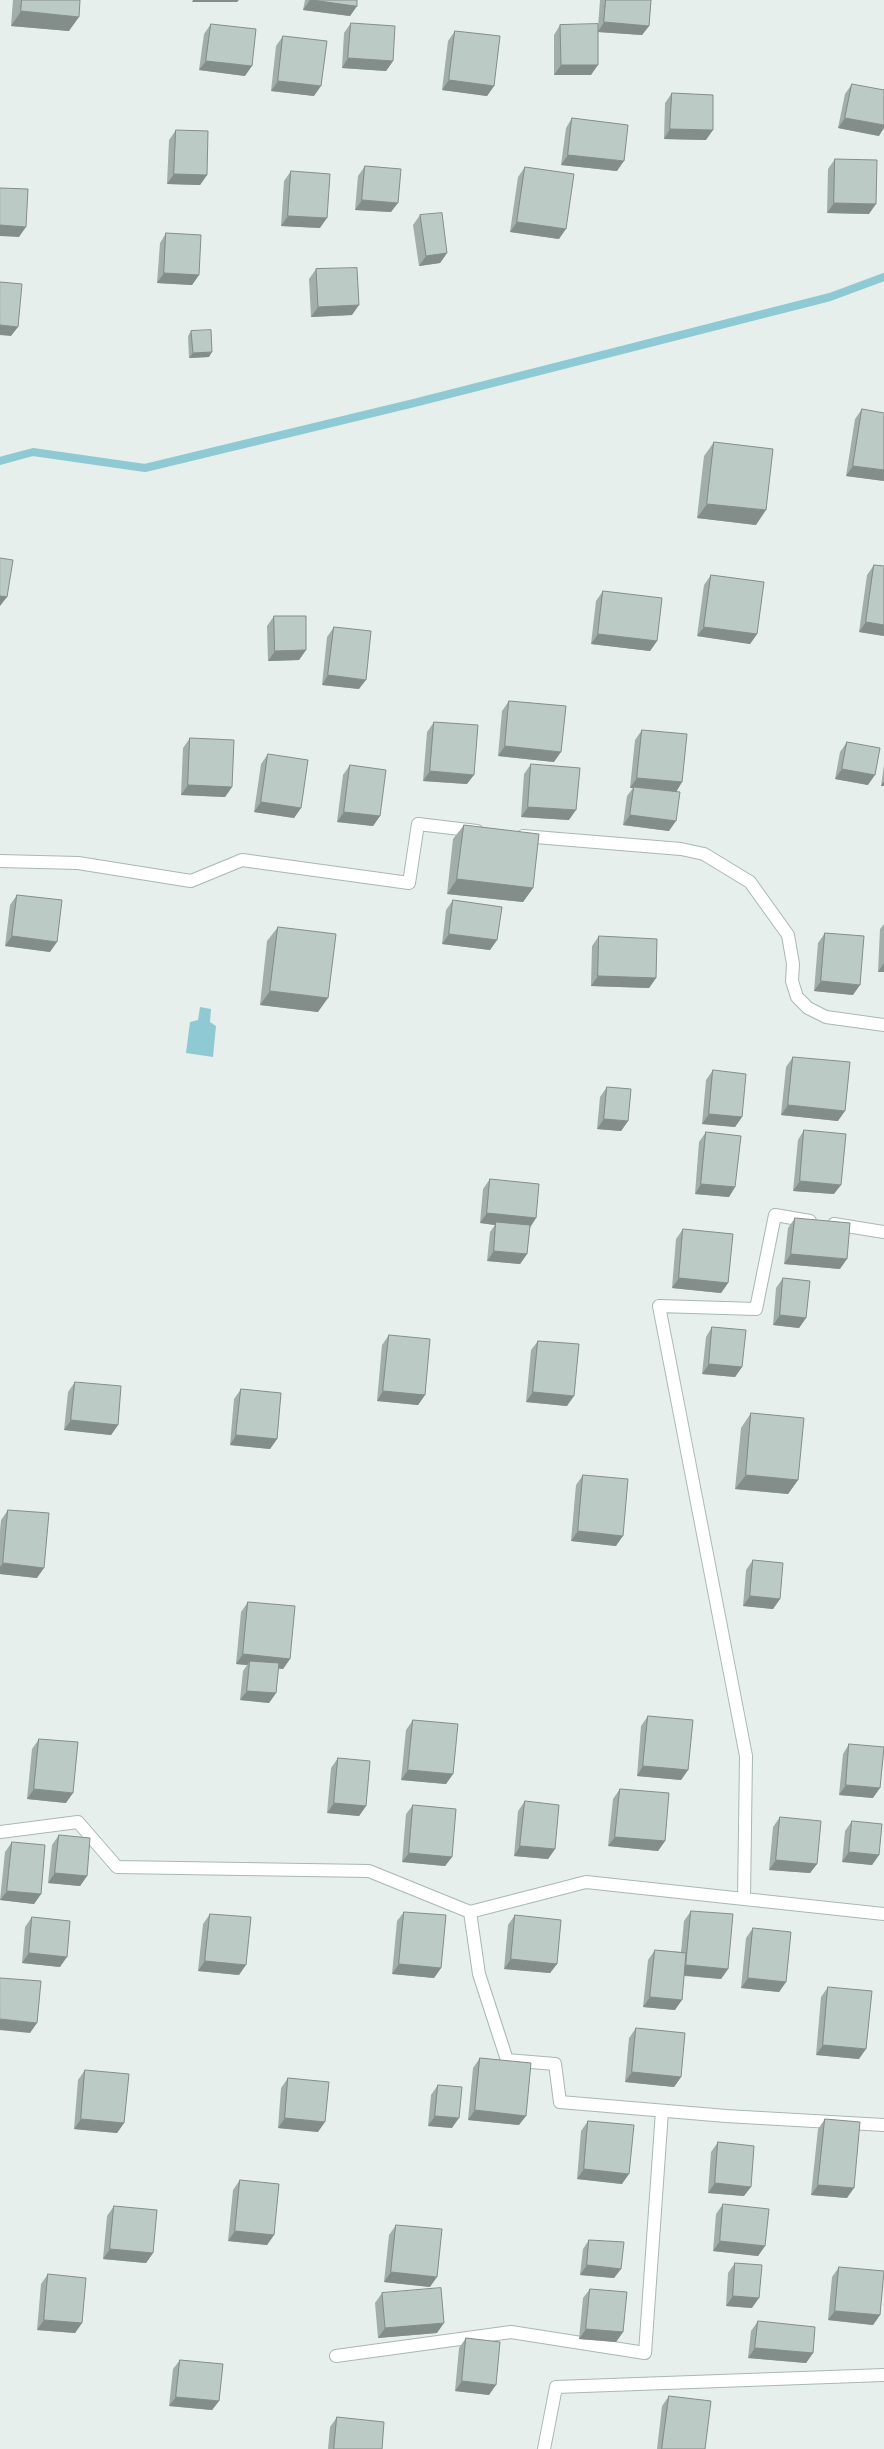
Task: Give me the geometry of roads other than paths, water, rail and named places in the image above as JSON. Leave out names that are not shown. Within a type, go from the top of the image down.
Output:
[{"type":"street","points":[[0,861],[78,863],[191,881],[242,860],[409,883],[418,824],[487,832]]},
{"type":"street","points":[[510,834],[580,842],[681,849],[704,854],[750,882],[788,935],[793,964],[792,981],[797,997],[808,1008],[826,1017],[884,1025]]},
{"type":"street","points":[[744,1899],[746,1756],[659,1306],[756,1309],[774,1215],[884,1232]]},
{"type":"street","points":[[0,1832],[78,1822],[117,1867],[369,1871],[470,1912],[586,1882],[884,1914]]},
{"type":"street","points":[[470,1912],[479,1974],[506,2060],[555,2064],[560,2102],[662,2111],[884,2125]]},
{"type":"street","points":[[336,2356],[511,2332],[645,2353],[662,2111]]},
{"type":"street","points":[[544,2449],[556,2387],[884,2375]]},
{"type":"water","points":[[200,1007],[211,1009],[210,1022],[216,1026],[213,1057],[186,1053],[190,1022],[198,1020]]},
{"type":"waterway","points":[[0,461],[33,452],[145,468],[414,403],[830,297],[884,277]]}]
